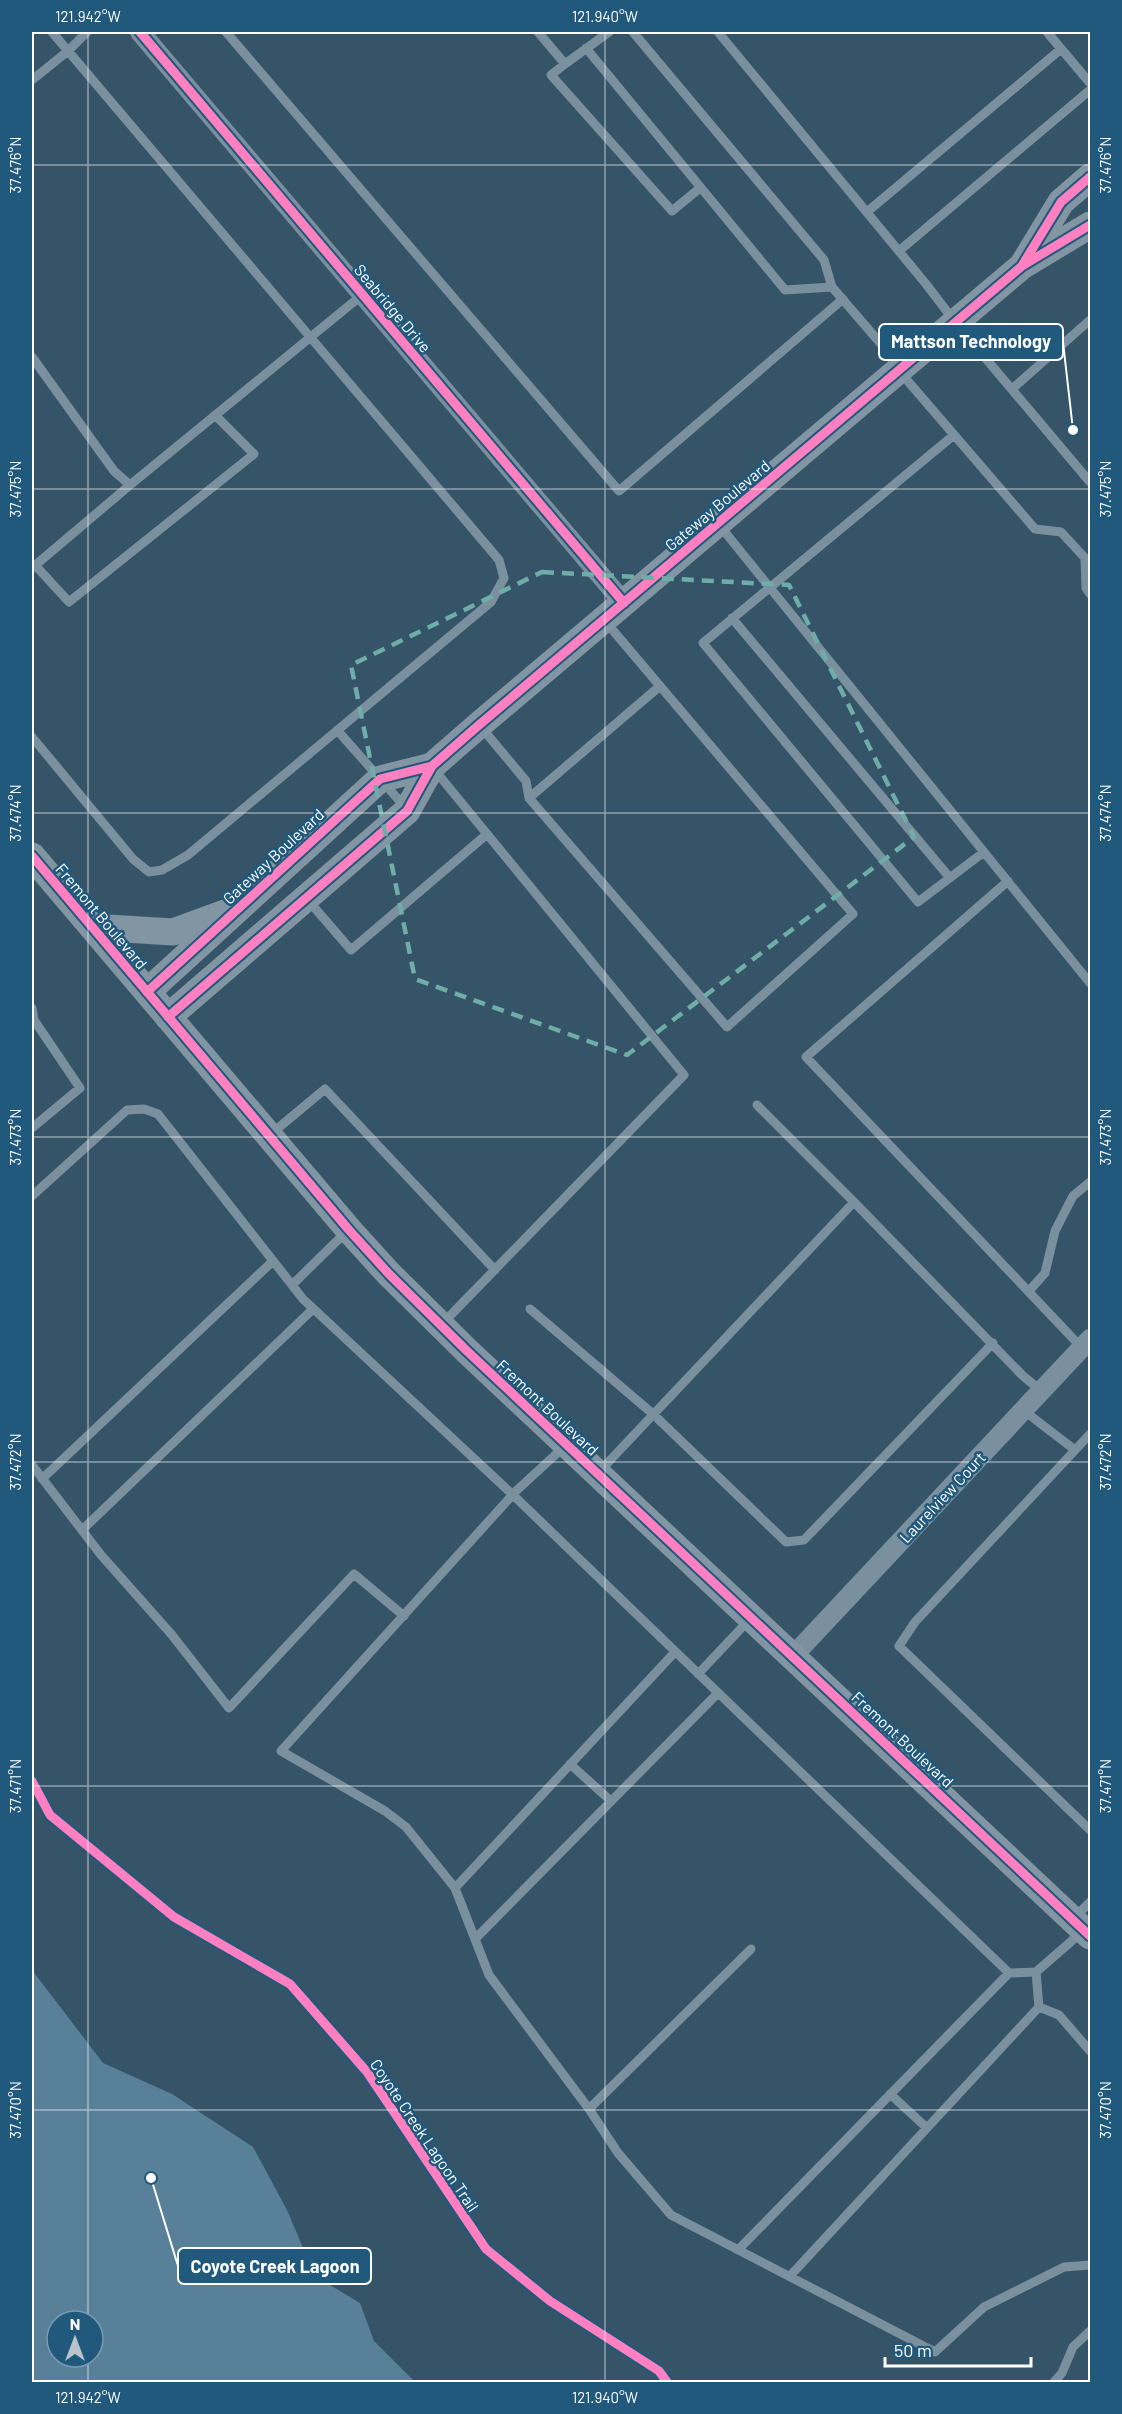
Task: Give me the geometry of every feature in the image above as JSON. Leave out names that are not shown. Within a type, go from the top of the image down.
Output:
[{"type":"street","name":"Seabridge Drive","points":[[148,34],[362,295],[614,611]]},
{"type":"street","name":"Gateway Boulevard","points":[[1022,266],[1061,202],[1090,177]]},
{"type":"street","name":"Gateway Boulevard","points":[[168,1017],[407,811],[432,766],[479,725],[1022,266],[1090,225]]},
{"type":"street","name":"Gateway Boulevard","points":[[147,992],[380,779],[432,766]]},
{"type":"street","name":"Fremont Boulevard","points":[[32,856],[348,1230],[441,1326],[793,1656],[1085,1922]]},
{"type":"street","points":[[92,927],[173,932],[240,907]]},
{"type":"street","name":"Laurelview Court","points":[[793,1656],[1086,1343]]},
{"type":"lane","points":[[32,737],[133,859],[148,872],[162,870],[188,855],[491,602],[504,578],[499,560],[52,32]]},
{"type":"lane","points":[[32,80],[68,51],[87,32]]},
{"type":"lane","points":[[226,32],[619,491],[843,299]]},
{"type":"lane","points":[[538,32],[565,64]]},
{"type":"lane","points":[[609,32],[551,75],[672,211],[700,188]]},
{"type":"lane","points":[[633,32],[824,260],[832,287],[954,435],[1035,529],[1061,532],[1085,558],[1086,588],[1090,594]]},
{"type":"lane","points":[[718,32],[1090,482]]},
{"type":"lane","points":[[1047,32],[1090,83]]},
{"type":"lane","points":[[586,48],[785,290],[832,287]]},
{"type":"lane","points":[[867,212],[1061,49]]},
{"type":"lane","points":[[899,251],[1090,90]]},
{"type":"lane","points":[[215,415],[254,454],[69,602],[33,566],[130,485],[215,415],[311,336],[362,295]]},
{"type":"lane","points":[[1012,389],[1090,320]]},
{"type":"lane","points":[[32,357],[114,471],[130,485]]},
{"type":"lane","points":[[954,435],[702,643],[918,902],[984,852]]},
{"type":"lane","points":[[718,523],[984,852],[1087,971],[1090,983]]},
{"type":"lane","points":[[479,725],[526,781],[529,798],[727,1027],[853,914],[660,686],[614,611]]},
{"type":"lane","points":[[732,618],[950,878]]},
{"type":"lane","points":[[529,798],[660,686]]},
{"type":"lane","points":[[337,730],[407,811]]},
{"type":"lane","points":[[432,766],[684,1075],[441,1326]]},
{"type":"lane","points":[[305,897],[351,950],[486,835]]},
{"type":"lane","points":[[1008,881],[806,1057],[1029,1292],[1086,1343]]},
{"type":"lane","points":[[32,1008],[34,1020],[80,1088],[32,1128]]},
{"type":"lane","points":[[268,1136],[325,1089],[495,1270]]},
{"type":"lane","points":[[757,1105],[1022,1375],[1041,1391]]},
{"type":"lane","points":[[32,1196],[127,1110],[144,1109],[158,1114],[313,1309],[513,1495],[1009,1973]]},
{"type":"lane","points":[[1029,1292],[1045,1273],[1055,1232],[1073,1196],[1090,1182]]},
{"type":"lane","points":[[598,1473],[854,1202]]},
{"type":"lane","points":[[292,1285],[348,1230]]},
{"type":"lane","points":[[42,1479],[273,1261]]},
{"type":"lane","points":[[82,1530],[313,1309]]},
{"type":"lane","points":[[530,1309],[653,1414],[786,1542],[804,1540],[993,1343]]},
{"type":"lane","points":[[1023,1410],[1075,1450]]},
{"type":"lane","points":[[1090,1434],[915,1622],[899,1646],[1090,1830]]},
{"type":"lane","points":[[567,1444],[513,1495],[281,1752],[385,1811],[406,1827],[456,1888],[489,1975],[589,2109],[618,2153],[671,2215],[934,2352],[984,2307],[1064,2267],[1090,2265]]},
{"type":"lane","points":[[32,1465],[82,1530],[229,1708],[354,1574],[404,1616]]},
{"type":"lane","points":[[698,1674],[752,1618]]},
{"type":"lane","points":[[456,1888],[675,1652]]},
{"type":"lane","points":[[475,1939],[717,1693]]},
{"type":"lane","points":[[570,1764],[611,1801]]},
{"type":"lane","points":[[738,2250],[1009,1973],[1036,1972],[1085,1922]]},
{"type":"lane","points":[[589,2109],[751,1949]]},
{"type":"lane","points":[[790,2276],[1039,2007],[1036,1972]]},
{"type":"lane","points":[[1039,2007],[1059,2015],[1090,2051]]},
{"type":"lane","points":[[890,2094],[927,2128]]},
{"type":"lane","points":[[1054,2382],[1062,2373],[1072,2347],[1090,2331]]},
{"type":"highlighted area","points":[[542,572],[789,585],[914,837],[627,1055],[415,979],[351,665]]},
{"type":"water","points":[[32,1970],[103,2063],[172,2094],[253,2147],[287,2210],[315,2276],[360,2303],[374,2341],[415,2382],[32,2382]]},
{"type":"cycle path","points":[[140,32],[624,603]]},
{"type":"cycle path","points":[[1023,264],[1061,202],[1090,177]]},
{"type":"cycle path","points":[[168,1017],[407,811],[432,766],[479,725],[1022,266],[1090,225]]},
{"type":"cycle path","points":[[147,992],[380,779],[432,766]]},
{"type":"cycle path","points":[[32,856],[349,1230],[389,1274],[467,1351],[1090,1936]]},
{"type":"cycle path","name":"Coyote Creek Lagoon Trail","points":[[32,1781],[50,1815],[174,1917],[290,1984],[367,2072],[486,2249],[550,2301],[659,2371],[667,2382]]},
{"type":"place","name":"Mattson Technology","points":[[1073,430]]},
{"type":"place","name":"Coyote Creek Lagoon","points":[[151,2178]]}]
